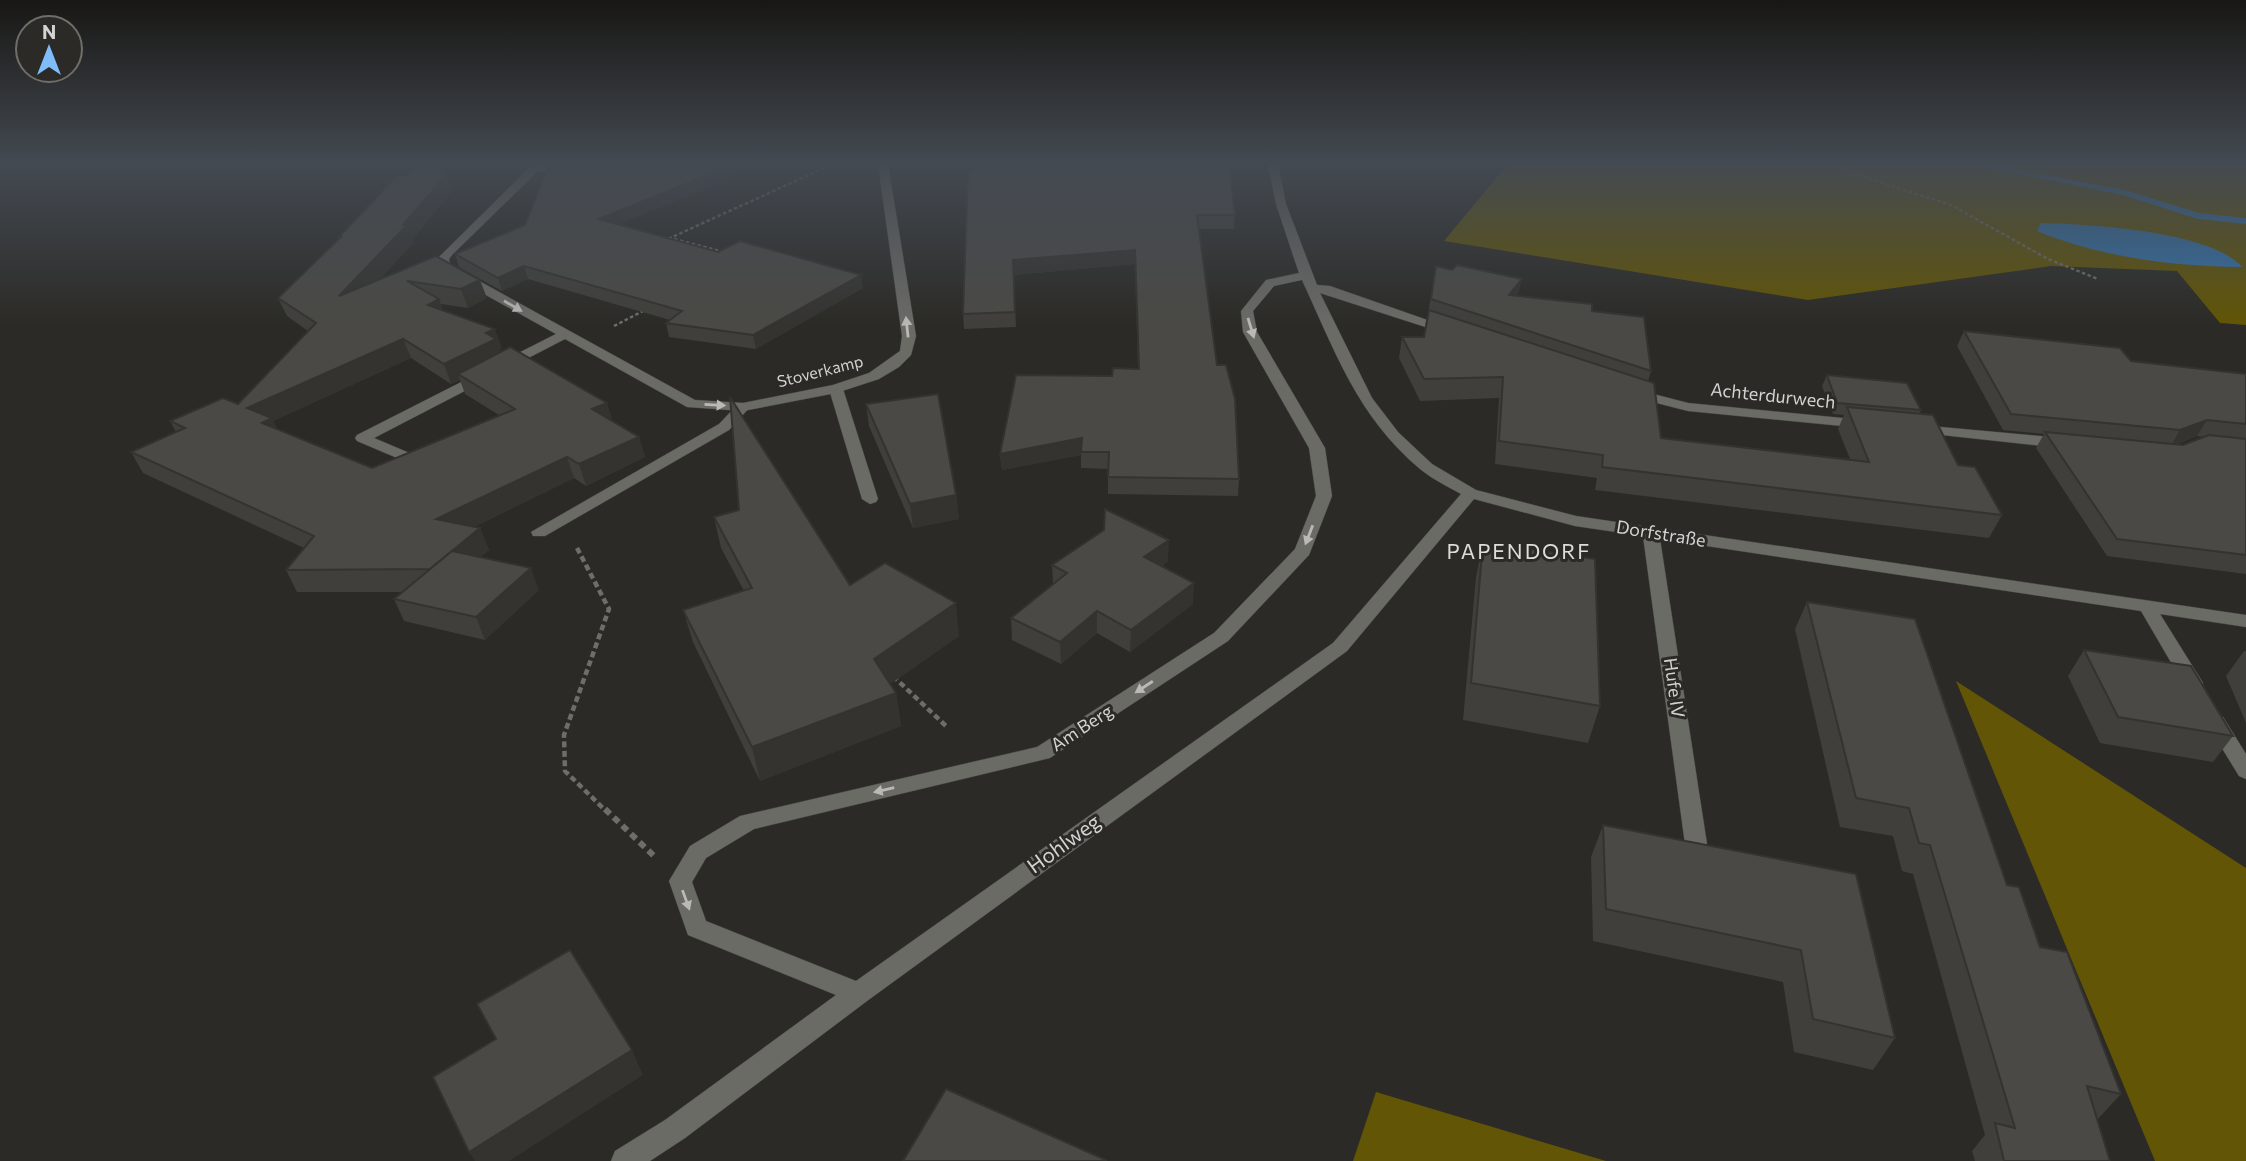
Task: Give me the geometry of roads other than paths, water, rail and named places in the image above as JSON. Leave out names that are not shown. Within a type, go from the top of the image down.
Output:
[{"type":"street","name":"Stoverkamp","points":[[484,218],[443,259],[445,267],[562,335],[692,404],[743,407],[836,389],[874,376],[906,352],[909,336],[891,218]]},
{"type":"street","name":"Dorfstraße","points":[[1286,218],[1309,282],[1365,400],[1392,436],[1427,467],[1470,493],[1575,521],[2246,621]]},
{"type":"street","name":"Am Berg","points":[[858,993],[696,928],[680,881],[698,852],[748,822],[1043,753],[1221,637],[1303,551],[1324,496],[1317,448],[1250,332],[1247,311],[1262,287],[1281,276],[1309,282]]},
{"type":"street","points":[[1309,282],[1465,336]]},
{"type":"street","points":[[421,463],[362,438],[562,335]]},
{"type":"street","points":[[836,389],[870,499]]},
{"type":"street","name":"Achterdurwech","points":[[1623,389],[1688,407],[1872,425]]},
{"type":"street","points":[[539,532],[724,428],[743,407]]},
{"type":"street","points":[[1899,427],[2077,445]]},
{"type":"street","name":"Hohlweg","points":[[625,1161],[675,1129],[858,993],[1340,646],[1470,493]]},
{"type":"street","name":"Hufe IV","points":[[1651,533],[1696,844]]},
{"type":"street","points":[[2146,605],[2246,771]]},
{"type":"water","points":[[2041,223],[2117,228],[2177,238],[2204,245],[2226,255],[2242,267],[2189,265],[2113,254],[2037,231]]},
{"type":"waterway","points":[[2219,218],[2246,221]]},
{"type":"district","name":"PAPENDORF","points":[[1519,552]]}]
